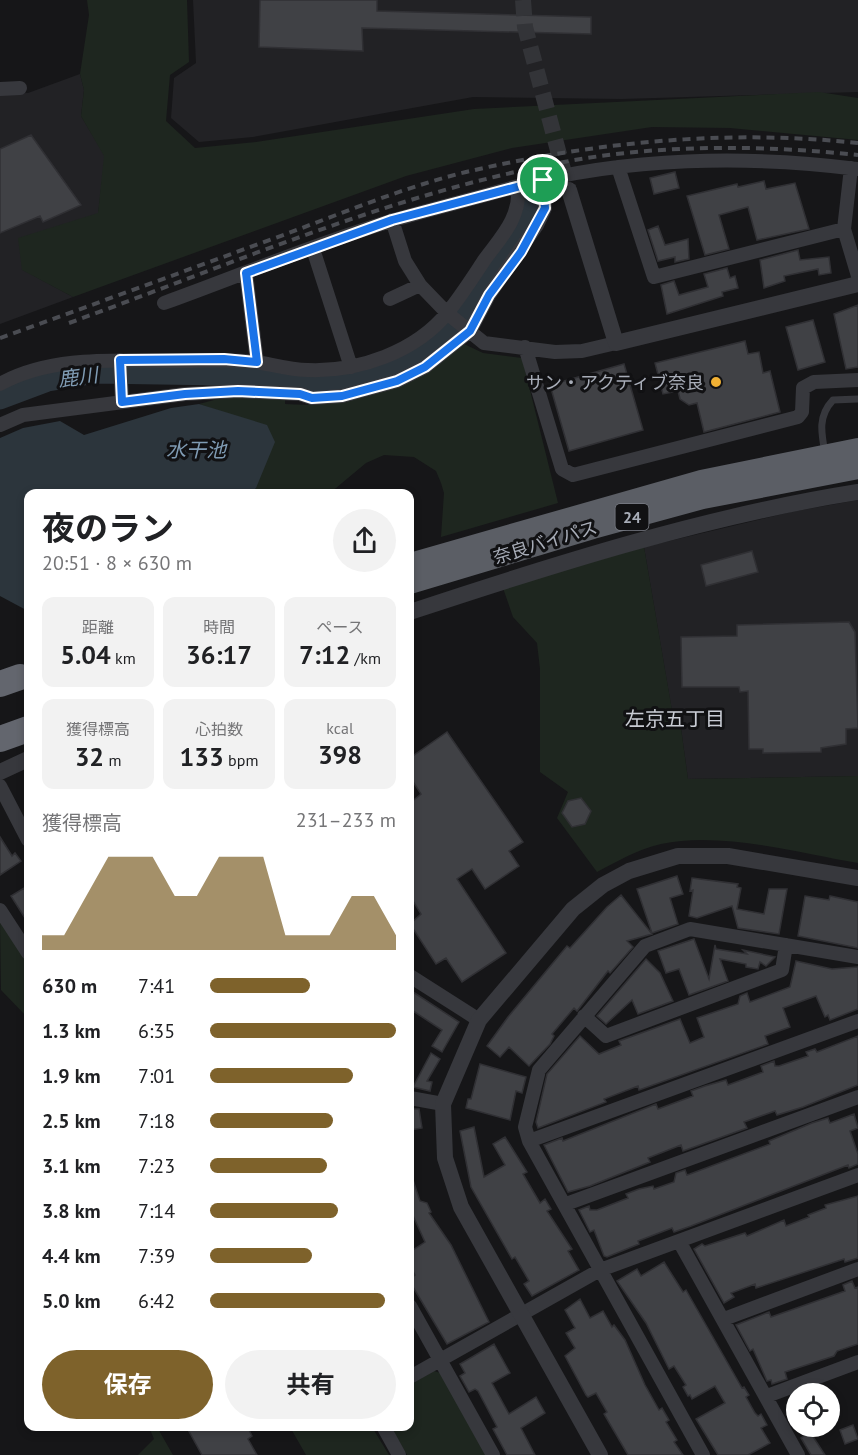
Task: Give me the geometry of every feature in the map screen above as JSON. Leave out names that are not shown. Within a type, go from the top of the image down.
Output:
[{"type":"highway","name":"奈良バイパス","points":[[414,563],[689,484],[858,449]]},
{"type":"highway","name":"奈良バイパス","points":[[414,582],[593,528],[703,498],[858,468]]},
{"type":"highway","points":[[0,739],[24,730]]},
{"type":"highway","points":[[0,752],[24,740]]},
{"type":"street","points":[[0,89],[20,88]]},
{"type":"street","points":[[164,303],[392,220],[518,186],[618,167],[728,160],[854,168],[844,229],[858,276]]},
{"type":"street","points":[[618,167],[654,277],[844,229]]},
{"type":"street","points":[[0,384],[53,366],[120,360],[224,359],[307,370],[351,367],[397,352],[431,329],[458,322],[489,295],[537,225],[545,208],[543,180]]},
{"type":"street","points":[[0,425],[23,415],[185,394],[238,391],[300,394],[312,398],[342,396],[397,381],[425,367],[458,322],[519,204],[518,186]]},
{"type":"street","points":[[568,190],[616,343]]},
{"type":"street","points":[[392,220],[405,261],[420,285],[458,322],[484,343],[555,352],[582,351],[858,284]]},
{"type":"street","points":[[313,249],[351,367]]},
{"type":"street","points":[[246,273],[257,362]]},
{"type":"street","points":[[390,299],[420,285]]},
{"type":"street","points":[[525,347],[562,469],[573,475],[798,417],[802,412],[803,388],[814,382],[858,380]]},
{"type":"street","points":[[120,360],[122,402]]},
{"type":"street","points":[[414,611],[498,583],[620,548],[736,518],[858,492]]},
{"type":"street","points":[[0,772],[24,761]]},
{"type":"street","points":[[0,786],[24,832]]},
{"type":"street","points":[[600,1455],[455,1197],[444,1152],[443,1104],[479,1020],[573,909],[603,885],[649,863],[678,856],[710,854],[858,878]]},
{"type":"street","points":[[0,910],[24,947]]},
{"type":"street","points":[[703,1455],[566,1204],[529,1141],[525,1126],[539,1070],[645,946],[690,929],[858,957]]},
{"type":"street","points":[[584,1016],[606,1036],[782,970],[786,945]]},
{"type":"street","points":[[414,979],[479,1020]]},
{"type":"street","points":[[529,1141],[858,1021]]},
{"type":"street","points":[[566,1204],[858,1097]]},
{"type":"street","points":[[414,1099],[443,1104]]},
{"type":"street","points":[[414,1375],[600,1270],[858,1175]]},
{"type":"street","points":[[679,1241],[798,1455]]},
{"type":"street","points":[[724,1319],[858,1269]]},
{"type":"street","points":[[414,1313],[492,1455]]},
{"type":"street","points":[[766,1396],[858,1362]]},
{"type":"street","points":[[386,1431],[399,1455]]},
{"type":"lane","points":[[826,455],[821,423],[825,409],[834,400],[858,399]]},
{"type":"shaded area","points":[[87,0],[187,0],[189,62],[170,75],[166,121],[195,148],[256,142],[474,109],[819,92],[858,98],[858,140],[730,128],[652,127],[512,148],[406,176],[73,297],[22,270],[18,238],[98,213],[104,156],[81,116],[84,90],[80,74],[89,15]]},
{"type":"shaded area","points":[[193,0],[858,0],[858,92],[621,99],[473,97],[253,137],[199,142],[171,118],[174,78],[196,63]]},
{"type":"shaded area","points":[[80,74],[84,90],[81,116],[105,156],[98,214],[23,270],[73,297],[0,324],[0,94],[28,93]]},
{"type":"shaded area","points":[[464,344],[483,353],[522,358],[558,503],[441,537],[444,493],[436,471],[414,457],[384,455],[366,463],[335,489],[255,489],[226,413],[199,404],[229,396],[285,398],[285,404],[310,405],[357,399],[402,384],[424,373]]},
{"type":"shaded area","points":[[858,500],[858,776],[688,779],[680,721],[673,717],[644,547],[791,512]]},
{"type":"shaded area","points":[[644,547],[673,716],[680,721],[688,779],[858,776],[858,863],[760,845],[709,840],[661,844],[628,856],[597,872],[557,818],[568,792],[540,772],[540,669],[537,643],[513,617],[503,588]]},
{"type":"shaded area","points":[[0,918],[24,955],[24,1014],[1,990]]},
{"type":"shaded area","points":[[434,1371],[441,1373],[487,1455],[407,1455],[393,1431],[414,1431],[414,1383]]},
{"type":"shaded area","points":[[151,1431],[159,1431],[173,1455],[138,1455],[154,1439]]},
{"type":"shaded area","points":[[292,1431],[374,1431],[389,1455],[306,1455]]},
{"type":"water","name":"水干池","points":[[199,404],[267,425],[275,442],[256,488],[24,489],[24,609],[0,596],[0,438],[23,428],[60,421],[84,435],[171,408]]},
{"type":"building","points":[[260,0],[377,0],[377,11],[591,17],[591,34],[362,28],[363,51],[259,47]]},
{"type":"building","points":[[31,135],[81,205],[43,222],[40,216],[0,233],[0,149]]},
{"type":"building","points":[[675,172],[679,188],[654,194],[650,178]]},
{"type":"building","points":[[764,181],[766,189],[795,183],[809,229],[757,240],[748,207],[719,215],[729,249],[705,255],[687,196],[737,184],[738,187]]},
{"type":"building","points":[[658,226],[665,245],[688,239],[689,259],[675,262],[675,257],[658,261],[648,230]]},
{"type":"building","points":[[798,250],[800,260],[829,257],[831,273],[819,275],[818,269],[784,276],[785,281],[764,288],[760,260]]},
{"type":"building","points":[[727,268],[730,278],[735,276],[738,288],[722,292],[723,296],[667,314],[661,285],[674,281],[679,295],[708,287],[704,274]]},
{"type":"building","points":[[858,305],[858,367],[846,369],[834,314]]},
{"type":"building","points":[[813,320],[825,362],[798,370],[786,327]]},
{"type":"building","name":"サン・アクティブ奈良","points":[[745,341],[748,354],[759,352],[763,373],[770,371],[780,412],[704,432],[697,403],[689,405],[680,399],[678,391],[663,394],[655,363]]},
{"type":"building","points":[[624,364],[643,430],[569,451],[550,385]]},
{"type":"building","points":[[752,551],[758,572],[706,586],[701,565]]},
{"type":"building","points":[[849,622],[855,632],[858,728],[846,729],[846,744],[821,748],[821,752],[763,753],[763,749],[749,749],[748,691],[740,692],[739,687],[682,687],[681,637],[737,636],[737,625]]},
{"type":"building","points":[[447,732],[523,842],[509,851],[519,866],[485,889],[472,869],[457,879],[506,953],[462,982],[446,958],[436,964],[414,930],[414,920],[421,914],[414,903],[414,800],[421,794],[414,783],[414,755]]},
{"type":"building","points":[[581,798],[591,811],[585,824],[572,827],[562,813],[568,801]]},
{"type":"building","points":[[0,837],[12,856],[15,853],[21,861],[0,875]]},
{"type":"building","points":[[677,876],[683,894],[670,898],[678,924],[652,933],[637,889]]},
{"type":"building","points":[[692,878],[738,884],[737,887],[741,888],[737,909],[764,914],[769,889],[787,889],[779,934],[738,928],[732,906],[697,918],[689,916],[693,890],[690,891]]},
{"type":"building","points":[[24,888],[24,917],[11,896]]},
{"type":"building","points":[[621,895],[652,934],[627,941],[633,947],[610,973],[608,971],[577,1011],[574,1008],[552,1034],[554,1036],[550,1044],[529,1066],[509,1047],[500,1057],[487,1046],[508,1017],[567,946],[570,948]]},
{"type":"building","points":[[805,896],[829,900],[830,896],[858,902],[858,948],[798,936]]},
{"type":"building","points":[[694,939],[709,979],[715,945],[716,949],[747,954],[743,950],[775,957],[766,966],[760,962],[758,969],[720,959],[728,981],[689,995],[679,969],[666,973],[658,951]]},
{"type":"building","points":[[646,959],[660,973],[673,1001],[638,1014],[632,1000],[606,1024],[597,1016]]},
{"type":"building","points":[[796,961],[832,969],[858,967],[858,1009],[830,1020],[828,1015],[825,1017],[816,996],[783,1008],[790,1027],[765,1036],[768,1044],[639,1090],[638,1086],[604,1099],[606,1102],[538,1128],[536,1122],[547,1074],[580,1036],[599,1054],[621,1045],[619,1041],[680,1019],[690,1043],[704,1037],[697,1018],[738,1004],[740,996],[747,993],[750,1002],[790,987]]},
{"type":"building","points":[[414,993],[459,1022],[442,1052],[432,1046],[442,1030],[414,1012]]},
{"type":"building","points":[[858,1036],[858,1085],[803,1107],[777,1115],[775,1111],[744,1122],[747,1128],[683,1151],[681,1145],[648,1158],[650,1162],[590,1186],[568,1192],[544,1145],[562,1138],[563,1141],[656,1104],[658,1109],[693,1096],[691,1091],[705,1086],[726,1080],[728,1085],[763,1072],[761,1066],[774,1061],[775,1066],[779,1066],[808,1056],[806,1052],[815,1049],[817,1052]]},
{"type":"building","points":[[431,1053],[440,1059],[427,1081],[432,1082],[430,1091],[414,1087]]},
{"type":"building","points":[[480,1064],[526,1077],[522,1093],[516,1091],[510,1120],[466,1108],[468,1099],[471,1099]]},
{"type":"building","points":[[414,1109],[419,1109],[422,1128],[414,1129]]},
{"type":"building","points":[[854,1114],[858,1128],[850,1131],[858,1154],[858,1164],[849,1168],[848,1165],[674,1232],[672,1228],[638,1241],[639,1244],[607,1257],[604,1256],[594,1230],[590,1232],[579,1210],[589,1206],[590,1210],[597,1210],[628,1198],[626,1194],[639,1189],[653,1186],[654,1189],[674,1182],[676,1173],[685,1170],[687,1175],[770,1144],[769,1141],[812,1123],[828,1118],[830,1123]]},
{"type":"building","points":[[474,1127],[484,1177],[505,1165],[493,1144],[505,1137],[527,1172],[523,1174],[540,1203],[545,1199],[551,1209],[547,1211],[572,1249],[568,1251],[579,1270],[532,1296],[524,1284],[529,1281],[515,1257],[512,1259],[471,1187],[460,1131]]},
{"type":"building","points":[[414,1183],[420,1201],[427,1203],[431,1212],[429,1213],[451,1245],[489,1322],[447,1344],[414,1289],[414,1249],[425,1242],[414,1218]]},
{"type":"building","points":[[858,1196],[858,1258],[845,1262],[844,1259],[756,1288],[755,1284],[731,1293],[734,1297],[724,1303],[694,1249],[702,1244],[705,1246],[745,1233],[747,1236],[784,1220],[786,1226],[826,1208],[825,1205]]},
{"type":"building","points":[[664,1262],[683,1292],[686,1290],[742,1388],[744,1387],[749,1395],[746,1397],[755,1413],[758,1416],[761,1414],[767,1425],[761,1428],[770,1443],[748,1455],[718,1455],[696,1419],[725,1403],[715,1386],[692,1399],[690,1395],[688,1396],[683,1387],[686,1385],[674,1366],[669,1369],[646,1323],[617,1281],[637,1269],[641,1276]]},
{"type":"building","points":[[852,1281],[855,1288],[858,1287],[858,1344],[837,1351],[834,1356],[785,1372],[787,1379],[772,1384],[771,1380],[767,1381],[753,1349],[750,1351],[736,1325],[769,1312],[771,1317],[845,1291],[843,1285]]},
{"type":"building","points":[[580,1299],[590,1318],[603,1311],[612,1327],[614,1325],[625,1340],[645,1385],[659,1410],[662,1408],[669,1420],[666,1422],[677,1440],[674,1442],[683,1455],[628,1455],[604,1414],[607,1412],[596,1393],[588,1397],[586,1395],[565,1356],[575,1348],[566,1333],[575,1328],[565,1310]]},
{"type":"building","points":[[494,1344],[510,1373],[492,1383],[509,1414],[536,1397],[545,1413],[521,1428],[535,1455],[507,1455],[493,1429],[497,1427],[478,1391],[475,1389],[469,1392],[460,1376],[465,1373],[460,1364]]},
{"type":"building","points":[[853,1425],[858,1439],[845,1444],[840,1430]]},
{"type":"building","points":[[189,1431],[250,1431],[252,1436],[248,1439],[257,1455],[202,1455]]},
{"type":"building","points":[[813,1437],[825,1455],[811,1455],[801,1438]]},
{"type":"waterway","name":"鹿川","points":[[0,399],[48,381],[96,373],[224,375],[313,384],[374,375],[406,363],[449,333],[464,315],[533,213],[533,194]]},
{"type":"tunnel","points":[[523,0],[525,27],[568,188]]},
{"type":"railway","points":[[0,338],[375,200],[466,172],[563,153],[661,141],[759,137],[858,143]]},
{"type":"railway","points":[[69,323],[314,232],[438,192],[501,175],[600,156],[674,149],[786,149],[858,155]]},
{"type":"place","name":"サン・アクティブ奈良","points":[[716,382]]},
{"type":"district","name":"左京五丁目","points":[[675,719]]},
{"type":"route","points":[[543,180],[545,208],[521,252],[489,295],[470,331],[425,367],[397,381],[342,396],[312,398],[300,394],[238,391],[185,394],[122,402],[120,360],[224,359],[257,362],[246,273],[392,220],[543,180]]}]
